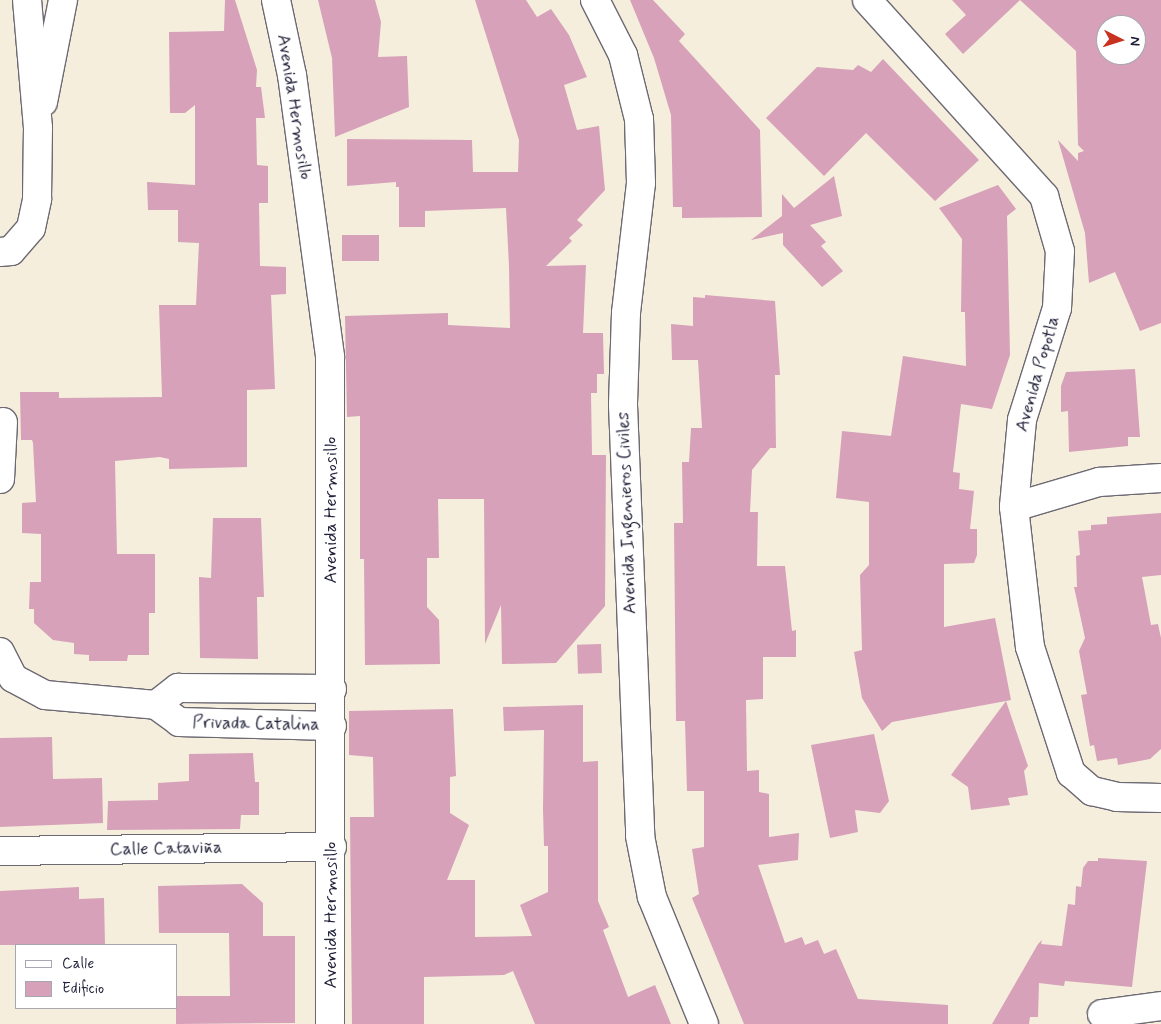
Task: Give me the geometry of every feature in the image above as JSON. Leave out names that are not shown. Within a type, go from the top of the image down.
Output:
[{"type":"street","points":[[0,252],[11,251],[31,228],[37,199],[38,128],[27,0]]},
{"type":"street","points":[[38,128],[63,0]]},
{"type":"street","name":"Avenida Hermosillo","points":[[276,0],[292,75],[330,356],[332,690],[330,1024]]},
{"type":"street","name":"Avenida Ingenieros Civiles","points":[[595,0],[623,55],[639,119],[641,183],[626,313],[623,405],[640,836],[652,897],[704,1024]]},
{"type":"street","name":"Avenida Popotla","points":[[867,0],[1044,196],[1060,251],[1057,308],[1022,420],[1014,506],[1030,647],[1072,773],[1092,790],[1117,797],[1161,798]]},
{"type":"street","points":[[0,479],[3,422]]},
{"type":"street","points":[[1014,506],[1099,482],[1161,478]]},
{"type":"street","points":[[0,652],[13,678],[44,695],[156,705]]},
{"type":"street","name":"Privada Catalina","points":[[332,690],[178,688],[156,705],[179,722],[332,726]]},
{"type":"street","name":"Calle Cataviña","points":[[0,851],[332,848]]},
{"type":"street","points":[[1102,1014],[1161,1006]]},
{"type":"building","points":[[225,0],[235,0],[257,70],[256,87],[261,87],[265,118],[256,118],[257,165],[268,166],[268,203],[259,203],[260,266],[286,267],[286,294],[271,295],[275,389],[247,390],[247,467],[169,469],[169,459],[160,457],[115,461],[117,554],[155,554],[155,613],[149,613],[149,655],[128,655],[127,661],[89,661],[89,655],[74,654],[74,643],[53,640],[34,623],[34,609],[29,609],[30,582],[41,582],[41,534],[22,533],[22,503],[36,502],[33,443],[32,440],[21,440],[20,392],[59,392],[59,398],[162,397],[159,305],[196,305],[199,243],[178,242],[178,210],[148,210],[147,182],[195,185],[195,105],[185,113],[170,113],[169,32],[224,31]]},
{"type":"building","points":[[318,0],[375,0],[381,22],[378,57],[407,56],[409,107],[335,137],[332,58]]},
{"type":"building","points":[[475,0],[526,0],[537,17],[551,9],[569,35],[587,77],[564,85],[577,130],[599,126],[605,190],[577,220],[583,225],[569,238],[572,241],[546,266],[586,265],[583,333],[603,333],[604,374],[597,374],[597,393],[591,393],[592,455],[606,455],[605,606],[556,663],[502,664],[501,605],[485,644],[484,499],[438,499],[439,558],[427,558],[427,607],[439,620],[440,664],[365,665],[364,559],[360,559],[360,416],[347,417],[345,316],[448,313],[448,325],[510,328],[509,266],[506,208],[425,211],[425,227],[399,227],[399,187],[396,187],[396,182],[347,186],[347,139],[472,140],[473,172],[518,172],[519,140]]},
{"type":"building","points":[[630,0],[653,0],[685,34],[679,41],[760,130],[762,217],[682,218],[682,207],[673,207],[671,115],[654,58]]},
{"type":"building","points":[[952,0],[1020,0],[963,54],[945,34],[966,15]]},
{"type":"building","points":[[1020,0],[1161,0],[1161,323],[1140,331],[1115,272],[1089,283],[1085,233],[1058,140],[1078,161],[1078,153],[1084,151],[1078,145],[1076,51]]},
{"type":"building","points":[[883,59],[979,160],[935,201],[866,133],[824,176],[766,118],[817,67],[853,70],[858,65],[871,72]]},
{"type":"building","points":[[834,176],[842,216],[810,225],[826,242],[821,246],[843,271],[822,287],[783,245],[783,233],[751,240],[782,216],[782,194],[794,208]]},
{"type":"building","points":[[998,185],[1016,209],[1007,216],[1010,355],[992,409],[961,404],[953,472],[960,473],[959,489],[974,491],[970,529],[977,529],[977,555],[974,563],[944,564],[944,627],[995,618],[1011,700],[892,722],[882,731],[862,698],[854,652],[862,650],[860,575],[869,565],[869,502],[836,498],[842,431],[891,436],[903,356],[966,366],[965,312],[961,312],[962,239],[939,208]]},
{"type":"building","points":[[342,235],[379,235],[379,261],[342,261]]},
{"type":"building","points":[[705,295],[775,301],[780,375],[775,375],[776,448],[770,448],[752,470],[750,512],[758,512],[757,566],[785,566],[792,631],[796,630],[796,657],[763,657],[763,699],[746,700],[747,771],[759,770],[759,792],[769,794],[769,837],[799,833],[798,860],[758,865],[785,943],[802,937],[805,945],[818,940],[824,954],[836,949],[858,999],[948,1005],[948,1024],[744,1024],[692,898],[699,894],[692,849],[704,847],[704,791],[687,791],[685,721],[676,721],[674,523],[683,523],[682,462],[689,462],[691,428],[702,428],[698,360],[672,360],[671,324],[693,326],[693,297],[705,298]]},
{"type":"building","points":[[1135,369],[1140,437],[1128,437],[1128,446],[1069,452],[1068,411],[1061,412],[1061,386],[1066,372]]},
{"type":"building","points":[[1161,513],[1161,575],[1142,577],[1151,625],[1158,624],[1161,638],[1161,749],[1150,759],[1118,765],[1117,758],[1097,761],[1094,745],[1090,746],[1081,695],[1087,694],[1079,651],[1085,638],[1074,587],[1077,587],[1076,556],[1080,555],[1078,531],[1091,530],[1091,525],[1107,524],[1107,517]]},
{"type":"building","points":[[213,518],[261,518],[264,597],[257,597],[258,659],[200,658],[199,577],[211,578]]},
{"type":"building","points":[[601,644],[602,673],[578,674],[577,645]]},
{"type":"building","points":[[1006,701],[1028,766],[1024,771],[1028,795],[1008,798],[1010,805],[971,810],[968,787],[951,775]]},
{"type":"building","points":[[583,705],[583,762],[598,761],[598,901],[609,927],[603,930],[628,997],[655,985],[671,1024],[535,1024],[513,971],[504,975],[424,977],[424,1024],[352,1024],[350,817],[374,817],[373,757],[349,755],[349,711],[453,709],[456,776],[450,777],[450,813],[469,825],[447,880],[475,880],[475,937],[532,936],[520,905],[548,892],[548,846],[544,846],[543,809],[544,730],[504,731],[503,707]]},
{"type":"building","points":[[874,734],[889,801],[880,813],[855,810],[858,832],[830,838],[811,745]]},
{"type":"building","points":[[52,737],[53,779],[102,778],[103,823],[0,827],[0,738]]},
{"type":"building","points":[[253,753],[255,782],[259,782],[259,815],[241,815],[240,829],[107,830],[108,801],[158,800],[158,783],[189,781],[189,754]]},
{"type":"building","points":[[1098,858],[1147,861],[1132,987],[1065,981],[1064,986],[1039,983],[1038,1017],[1030,1017],[1029,1024],[992,1024],[1038,944],[1042,940],[1041,944],[1062,946],[1068,904],[1075,905],[1076,886],[1081,887],[1083,868],[1088,861],[1098,861]]},
{"type":"building","points":[[242,884],[263,903],[263,936],[295,936],[295,1023],[176,1024],[178,996],[230,996],[229,933],[159,933],[158,886]]},
{"type":"building","points":[[79,887],[79,899],[104,898],[105,944],[0,945],[0,891]]}]
